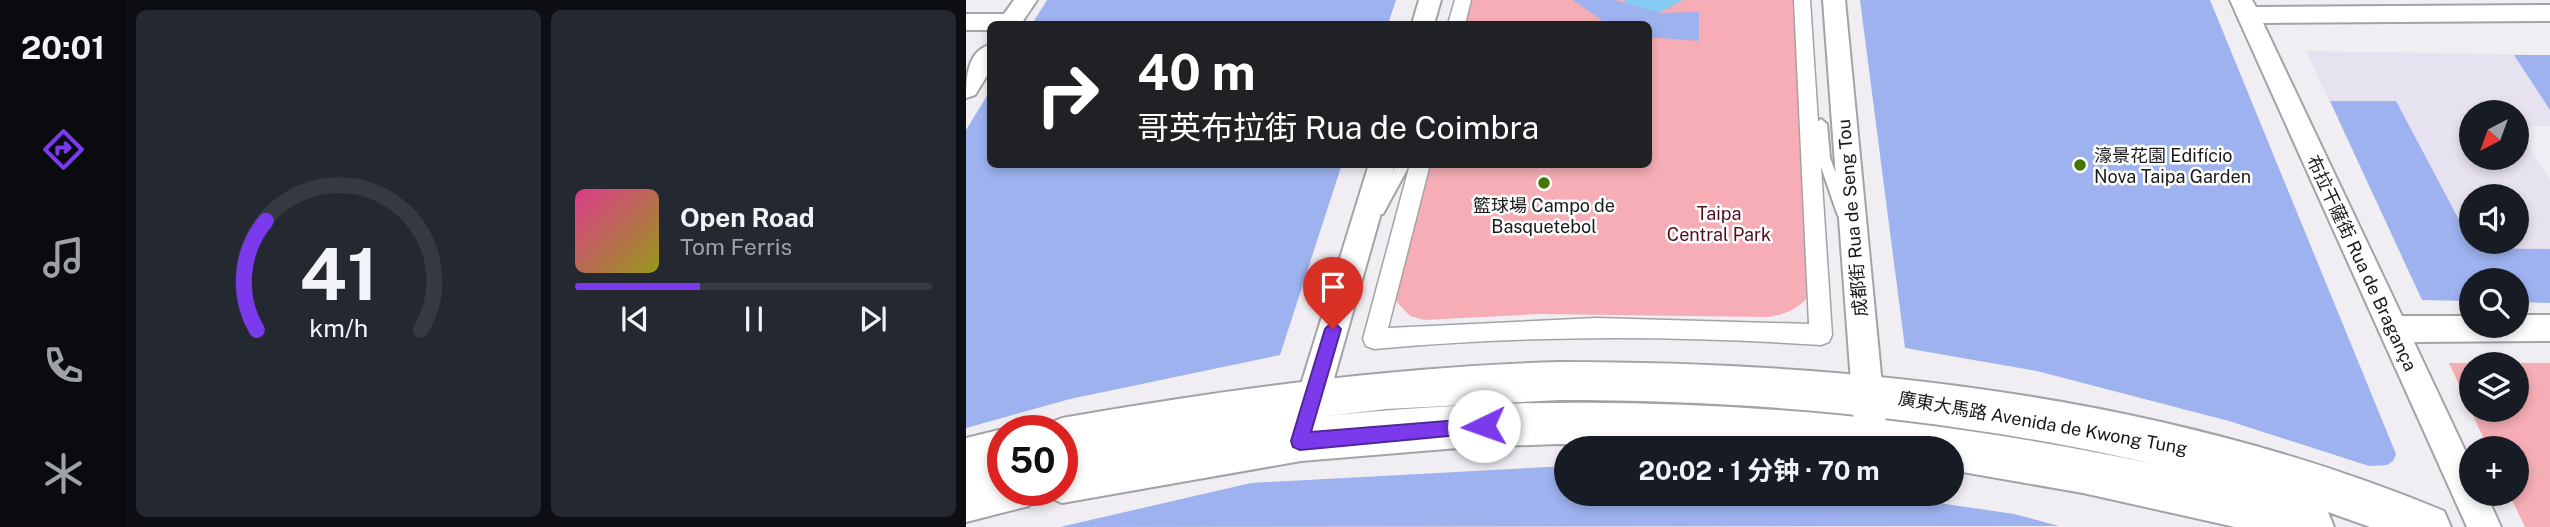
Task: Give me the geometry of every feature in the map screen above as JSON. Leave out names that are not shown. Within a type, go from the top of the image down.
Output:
[{"type":"main road","name":"廣東大馬路 Avenida de Kwong Tung","points":[[1078,436],[1260,404],[1388,390],[1516,382],[1639,381],[1867,394],[2018,415],[2194,449],[2320,485],[2428,527]]},
{"type":"main road","points":[[1078,478],[1217,452],[1300,441],[1380,432],[1497,425],[1622,423],[1853,436]]},
{"type":"main road","points":[[1964,450],[2016,457],[2194,493],[2311,527]]},
{"type":"main road","points":[[966,459],[987,454]]},
{"type":"main road","points":[[966,500],[987,496]]},
{"type":"street","points":[[1011,21],[1026,0]]},
{"type":"street","points":[[1424,21],[1430,0]]},
{"type":"street","points":[[1458,21],[1463,0]]},
{"type":"street","points":[[1419,168],[1374,339],[1533,328],[1653,327],[1821,335],[1802,0]]},
{"type":"street","name":"成都街 Rua de Seng Tou","points":[[1835,0],[1871,436]]},
{"type":"street","points":[[2244,7],[2550,13]]},
{"type":"street","name":"布拉干薩街 Rua de Bragança","points":[[2244,7],[2484,527]]},
{"type":"street","points":[[966,22],[987,22]]},
{"type":"street","points":[[966,89],[987,58]]},
{"type":"street","points":[[1300,441],[1381,168]]},
{"type":"street","points":[[2393,329],[2550,328]]},
{"type":"lane","points":[[1821,124],[1824,158],[1854,242]]},
{"type":"lane","points":[[1358,244],[1402,168]]},
{"type":"shaded area","points":[[2306,51],[2550,55],[2550,126],[2529,126],[2529,100],[2459,100],[2459,170],[2529,170],[2529,146],[2550,180],[2550,303],[2529,289],[2529,268],[2459,268],[2459,301],[2422,300]]},
{"type":"green space","name":"Taipa Central Park","points":[[1466,0],[1800,0],[1809,296],[1791,310],[1769,317],[1539,314],[1424,320],[1410,316],[1393,298],[1422,168],[1652,168],[1652,21],[1461,21]]},
{"type":"green space","points":[[2449,363],[2459,363],[2459,385]]},
{"type":"green space","points":[[2529,363],[2550,363],[2550,527],[2525,527],[2515,506],[2529,506],[2529,436],[2482,436],[2476,422],[2529,422]]},
{"type":"water","points":[[1624,0],[1683,0],[1659,13],[1627,4]]},
{"type":"building","points":[[1047,0],[1396,0],[1389,21],[1034,21]]},
{"type":"building","points":[[1573,0],[1615,0],[1660,13],[1699,12],[1699,41],[1652,37],[1652,21],[1603,21]]},
{"type":"building","name":"濠景花園 Edifício Nova Taipa Garden","points":[[1860,0],[2210,0],[2396,454],[2393,461],[2387,465],[2369,466],[2229,421],[2037,371],[1905,348]]},
{"type":"building","points":[[2514,55],[2550,55],[2550,110]]},
{"type":"building","points":[[987,96],[987,168],[1341,168],[1280,355],[1070,399],[1013,415],[987,415],[987,422],[966,428],[966,130]]},
{"type":"building","points":[[2330,101],[2396,101],[2459,220],[2459,254],[2529,254],[2529,249],[2550,249],[2550,303],[2529,302],[2529,268],[2459,268],[2459,301],[2422,300]]},
{"type":"building","points":[[1554,467],[1554,506],[1959,506],[2014,514],[2059,526],[1060,527],[1251,483]]},
{"type":"place","name":"濠景花園 Edifício Nova Taipa Garden","points":[[2080,165]]},
{"type":"place","name":"籃球場 Campo de Basquetebol","points":[[1544,183]]},
{"type":"route","points":[[1333,329],[1300,441],[1380,432],[1484,426]]}]
